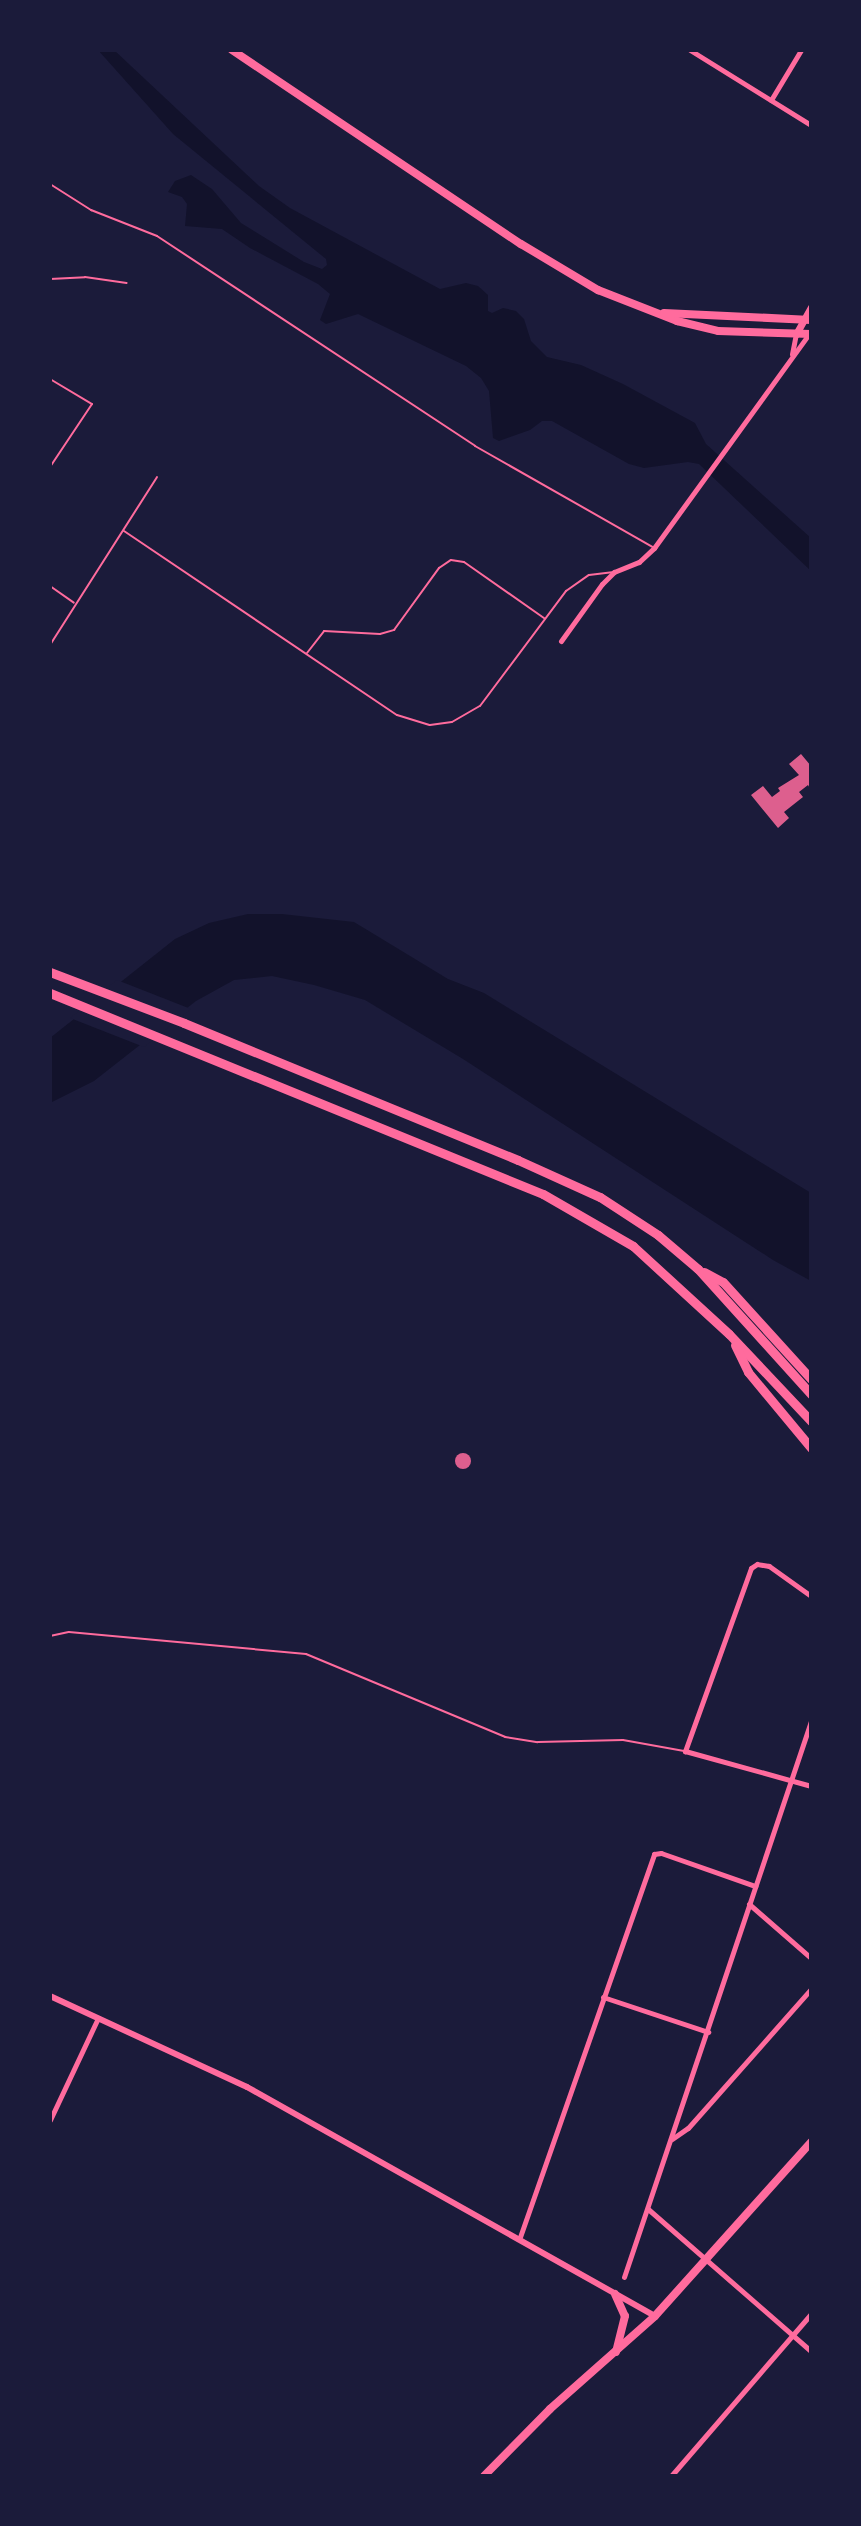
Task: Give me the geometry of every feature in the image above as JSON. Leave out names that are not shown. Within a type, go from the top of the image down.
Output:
[{"type":"highway","points":[[50,972],[184,1023],[518,1160],[600,1197],[658,1235],[698,1269],[811,1394]]},
{"type":"highway","points":[[50,993],[543,1194],[633,1246],[729,1334],[811,1421]]},
{"type":"highway","points":[[698,1269],[723,1282],[811,1379]]},
{"type":"highway","points":[[729,1334],[748,1372],[811,1448]]},
{"type":"main road","points":[[232,50],[572,276],[613,297],[677,321],[718,331],[811,333]]},
{"type":"main road","points":[[796,334],[807,320],[811,307]]},
{"type":"main road","points":[[662,313],[807,320]]},
{"type":"main road","points":[[484,2476],[550,2409],[655,2316],[811,2142]]},
{"type":"main road","points":[[615,2294],[625,2316],[616,2353]]},
{"type":"street","points":[[690,50],[811,125]]},
{"type":"street","points":[[770,101],[801,50]]},
{"type":"street","points":[[561,641],[614,572],[639,562],[654,548],[811,333]]},
{"type":"street","points":[[792,355],[796,334]]},
{"type":"street","points":[[811,1596],[769,1566],[757,1564],[751,1568],[685,1751],[811,1786]]},
{"type":"street","points":[[624,2277],[811,1721]]},
{"type":"street","points":[[520,2237],[654,1854],[661,1853],[755,1886]]},
{"type":"street","points":[[749,1904],[811,1958]]},
{"type":"street","points":[[672,2139],[688,2128],[811,1989]]},
{"type":"street","points":[[50,1996],[247,2087],[520,2237],[655,2316]]},
{"type":"street","points":[[603,1997],[708,2032]]},
{"type":"street","points":[[50,2120],[98,2018]]},
{"type":"street","points":[[648,2209],[811,2351]]},
{"type":"street","points":[[671,2476],[811,2314]]},
{"type":"lane","points":[[50,184],[91,210],[157,236],[475,446],[654,548]]},
{"type":"lane","points":[[50,279],[85,277],[127,283]]},
{"type":"lane","points":[[50,379],[92,404],[50,467]]},
{"type":"lane","points":[[50,645],[157,477]]},
{"type":"lane","points":[[124,531],[408,721],[441,725],[463,717],[480,706],[573,584],[589,575],[614,572]]},
{"type":"lane","points":[[307,654],[324,631],[380,634],[394,630],[439,568],[451,560],[464,562],[545,618]]},
{"type":"lane","points":[[50,586],[75,604]]},
{"type":"lane","points":[[50,1636],[69,1632],[285,1650],[319,1657],[505,1737],[538,1742],[623,1740],[685,1751]]},
{"type":"shaded area","points":[[98,50],[114,50],[259,186],[290,208],[440,289],[466,283],[478,286],[488,295],[488,311],[492,313],[503,308],[516,311],[524,319],[531,341],[547,357],[581,365],[695,423],[706,444],[811,538],[811,571],[699,464],[688,462],[644,468],[629,464],[552,421],[542,421],[530,430],[499,441],[493,438],[489,391],[481,378],[466,366],[358,314],[326,324],[320,320],[330,294],[318,284],[250,248],[222,229],[185,226],[187,204],[182,197],[168,192],[175,181],[191,175],[212,189],[241,223],[304,262],[322,269],[327,265],[326,259],[173,134]]},
{"type":"shaded area","points":[[248,914],[282,914],[354,922],[448,979],[484,993],[811,1193],[811,1281],[773,1260],[463,1059],[365,1000],[314,985],[272,976],[234,980],[196,1001],[94,1081],[50,1103],[50,1038],[175,939],[209,923]]},
{"type":"pier","points":[[117,980],[191,1009],[144,1047],[70,1018]]},
{"type":"building","points":[[801,754],[811,766],[811,790],[808,785],[799,792],[803,797],[784,812],[789,818],[778,828],[751,795],[763,786],[772,797],[780,791],[778,788],[799,775],[789,764]]},
{"type":"building","points":[[460,1453],[466,1453],[471,1461],[469,1467],[460,1469],[455,1464],[455,1458]]}]
